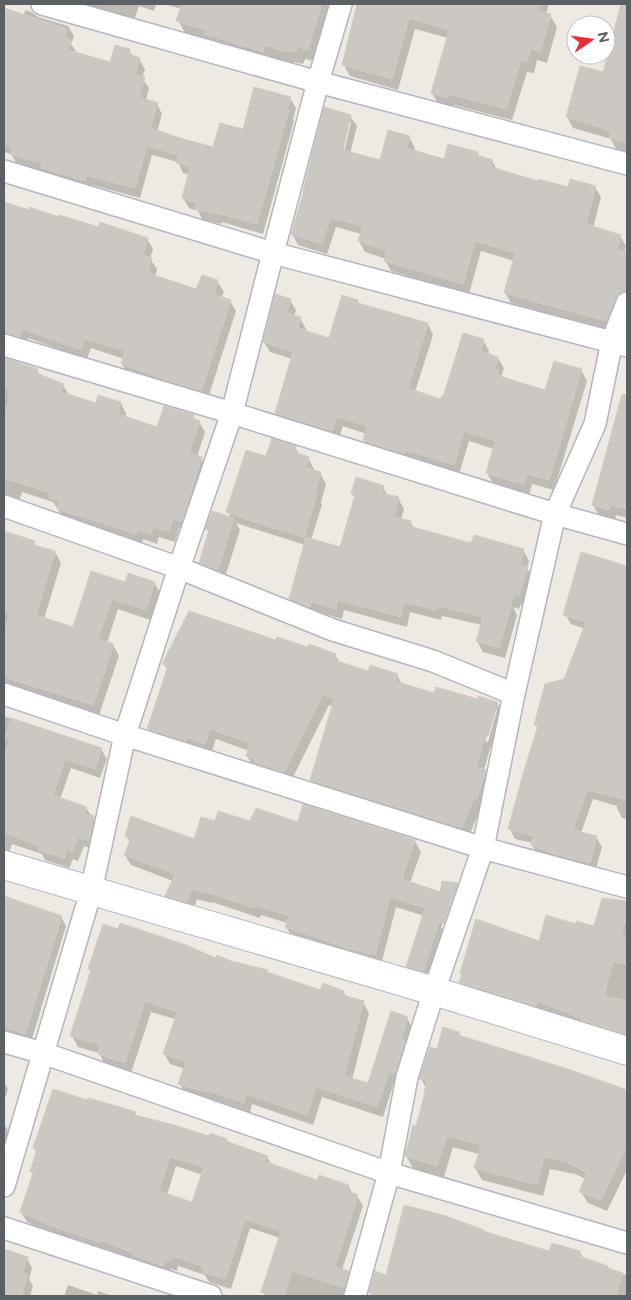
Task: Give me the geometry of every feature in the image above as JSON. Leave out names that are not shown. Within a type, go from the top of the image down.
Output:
[{"type":"street","points":[[42,4],[318,82],[627,164]]},
{"type":"street","points":[[4,1186],[91,891],[125,735],[232,413],[318,82],[341,4]]},
{"type":"street","points":[[4,171],[273,252],[620,344]]},
{"type":"street","points":[[355,1296],[389,1173],[407,1077],[483,848],[514,694],[555,514],[595,424],[620,344],[627,303]]},
{"type":"street","points":[[4,345],[232,413],[555,514],[627,534]]},
{"type":"street","points":[[4,506],[179,568],[334,630],[433,661],[514,694]]},
{"type":"street","points":[[4,694],[125,735],[483,848],[627,887]]},
{"type":"street","points":[[4,865],[434,991],[627,1050]]},
{"type":"street","points":[[4,1042],[44,1053],[389,1173],[627,1244]]},
{"type":"street","points":[[4,1228],[211,1296]]},
{"type":"building","points":[[182,4],[322,4],[308,50],[298,47],[296,53],[287,50],[286,52],[265,45],[263,52],[205,34],[206,30],[176,21]]},
{"type":"building","points":[[357,4],[540,4],[538,11],[551,14],[540,52],[531,49],[527,62],[521,60],[506,109],[448,94],[447,98],[431,93],[449,30],[409,18],[392,79],[342,65]]},
{"type":"building","points":[[621,4],[627,4],[627,143],[609,138],[611,131],[566,117],[580,66],[603,72],[605,65],[616,65],[616,23]]},
{"type":"building","points":[[4,8],[67,29],[65,38],[71,40],[68,50],[110,62],[115,45],[130,49],[129,54],[140,58],[135,75],[145,77],[139,97],[158,103],[150,128],[180,138],[213,147],[220,123],[243,129],[254,87],[291,97],[257,224],[195,209],[197,203],[182,198],[190,167],[176,163],[179,155],[147,146],[135,188],[86,175],[85,181],[41,168],[42,163],[10,154],[12,147],[4,144]]},
{"type":"building","points":[[324,107],[351,115],[343,150],[380,160],[388,130],[410,136],[406,148],[444,159],[448,144],[478,152],[477,155],[493,160],[491,167],[538,181],[539,179],[568,187],[570,179],[596,186],[586,224],[621,235],[617,250],[627,252],[627,291],[620,293],[616,298],[606,321],[504,293],[515,253],[475,241],[463,284],[384,261],[387,251],[358,241],[363,226],[330,218],[322,244],[291,234],[304,191]]},
{"type":"building","points":[[4,202],[29,210],[29,207],[99,227],[100,222],[148,238],[143,255],[152,258],[148,273],[196,289],[202,275],[218,280],[214,294],[231,300],[201,391],[121,364],[125,351],[85,339],[81,350],[22,329],[20,337],[4,333]]},
{"type":"building","points":[[275,294],[291,299],[287,313],[301,317],[298,328],[329,338],[342,295],[358,300],[358,303],[428,323],[408,388],[440,399],[443,397],[463,333],[484,339],[481,351],[498,357],[495,369],[499,370],[497,375],[545,390],[554,361],[582,369],[549,480],[527,474],[524,485],[486,473],[495,441],[464,431],[454,465],[405,450],[404,454],[363,440],[367,426],[337,417],[332,431],[275,413],[293,352],[263,342]]},
{"type":"building","points":[[4,358],[38,369],[36,373],[64,384],[61,392],[96,403],[98,395],[121,402],[118,414],[157,427],[164,406],[194,415],[193,418],[200,421],[189,453],[202,457],[182,522],[173,519],[169,532],[153,527],[151,534],[138,530],[136,534],[57,509],[59,501],[49,498],[50,493],[4,478],[4,416],[10,390],[4,389]]},
{"type":"building","points":[[622,394],[627,395],[627,509],[610,505],[609,510],[592,505]]},
{"type":"building","points":[[272,438],[296,446],[294,452],[309,457],[306,468],[321,472],[315,493],[317,494],[304,537],[226,512],[246,450],[266,456]]},
{"type":"building","points":[[356,477],[384,486],[381,493],[399,497],[394,517],[411,521],[409,526],[471,543],[474,535],[524,549],[520,564],[528,567],[519,596],[515,595],[513,599],[508,597],[512,603],[499,648],[476,641],[483,617],[437,606],[436,610],[404,602],[401,617],[338,600],[336,609],[312,602],[310,607],[289,599],[306,537],[340,547],[355,495],[351,494]]},
{"type":"building","points":[[212,511],[234,518],[218,570],[199,563],[209,530],[205,529]]},
{"type":"building","points":[[4,531],[35,541],[34,545],[55,551],[36,615],[73,627],[91,571],[125,582],[128,573],[155,582],[146,610],[112,599],[98,639],[114,644],[93,705],[4,677],[4,632],[10,613],[4,611]]},
{"type":"building","points":[[581,552],[627,566],[627,800],[587,790],[573,830],[597,836],[590,863],[557,855],[531,845],[534,836],[508,829],[538,726],[534,725],[545,684],[564,679],[586,622],[563,615]]},
{"type":"building","points":[[189,611],[276,640],[277,637],[308,647],[309,644],[336,654],[334,660],[368,671],[370,665],[398,674],[395,681],[434,693],[436,687],[478,699],[478,696],[498,702],[488,736],[485,735],[476,767],[486,770],[477,799],[474,798],[462,828],[310,780],[334,699],[323,695],[284,772],[254,763],[255,759],[246,756],[250,743],[210,729],[205,744],[188,738],[186,741],[147,729],[168,666],[162,664]]},
{"type":"building","points":[[11,718],[102,748],[95,769],[65,759],[53,795],[87,807],[85,813],[94,816],[89,841],[78,837],[73,852],[67,849],[64,858],[38,850],[40,846],[4,833],[4,757],[10,739],[5,738]]},
{"type":"building","points":[[303,804],[415,840],[402,879],[440,892],[442,881],[458,883],[444,923],[439,922],[423,972],[406,967],[425,908],[390,897],[375,955],[347,948],[285,927],[289,916],[255,905],[254,908],[191,889],[187,902],[165,896],[175,874],[124,855],[131,838],[125,836],[131,816],[194,839],[201,817],[215,821],[218,811],[250,821],[256,808],[298,822]]},
{"type":"building","points":[[4,896],[62,916],[25,1034],[4,1027]]},
{"type":"building","points":[[602,898],[627,901],[627,914],[622,937],[627,938],[627,965],[613,961],[604,996],[627,1001],[627,1035],[582,1021],[582,1019],[538,1001],[536,1006],[459,982],[476,919],[539,941],[546,915],[576,924],[576,921],[594,926]]},
{"type":"building","points":[[120,923],[186,945],[216,958],[217,955],[231,961],[268,970],[267,972],[320,990],[323,983],[344,991],[343,995],[364,1001],[344,1076],[368,1083],[391,1011],[408,1017],[401,1040],[405,1041],[395,1073],[389,1072],[377,1107],[316,1087],[307,1115],[246,1094],[244,1103],[206,1090],[206,1092],[178,1084],[186,1062],[163,1054],[177,1012],[145,1001],[125,1063],[98,1054],[100,1045],[70,1036],[91,970],[88,969],[103,924],[118,929]]},
{"type":"building","points":[[443,1027],[459,1032],[458,1035],[568,1069],[627,1090],[627,1145],[601,1200],[579,1192],[587,1173],[567,1162],[544,1157],[537,1185],[474,1168],[481,1145],[447,1136],[437,1166],[405,1156],[413,1125],[416,1126],[425,1093],[427,1081],[419,1079],[430,1047],[437,1049]]},
{"type":"building","points":[[53,1089],[87,1100],[88,1098],[120,1107],[136,1112],[135,1115],[209,1136],[210,1133],[227,1139],[226,1141],[268,1156],[264,1161],[317,1180],[319,1175],[349,1185],[347,1191],[358,1195],[335,1267],[349,1271],[344,1288],[292,1271],[284,1296],[273,1296],[261,1292],[281,1231],[245,1219],[225,1279],[202,1272],[204,1267],[173,1256],[171,1261],[165,1259],[163,1266],[132,1255],[133,1253],[100,1240],[100,1242],[49,1225],[20,1212],[33,1173],[30,1172],[37,1149],[33,1148]],"holes":[[[170,1157],[204,1167],[192,1202],[159,1191]]]},
{"type":"building","points":[[404,1205],[446,1216],[483,1231],[549,1251],[552,1243],[580,1251],[579,1256],[623,1273],[616,1296],[378,1296],[369,1293],[375,1271],[386,1275]]},
{"type":"building","points":[[4,1249],[28,1257],[22,1273],[28,1275],[21,1296],[4,1293]]}]
